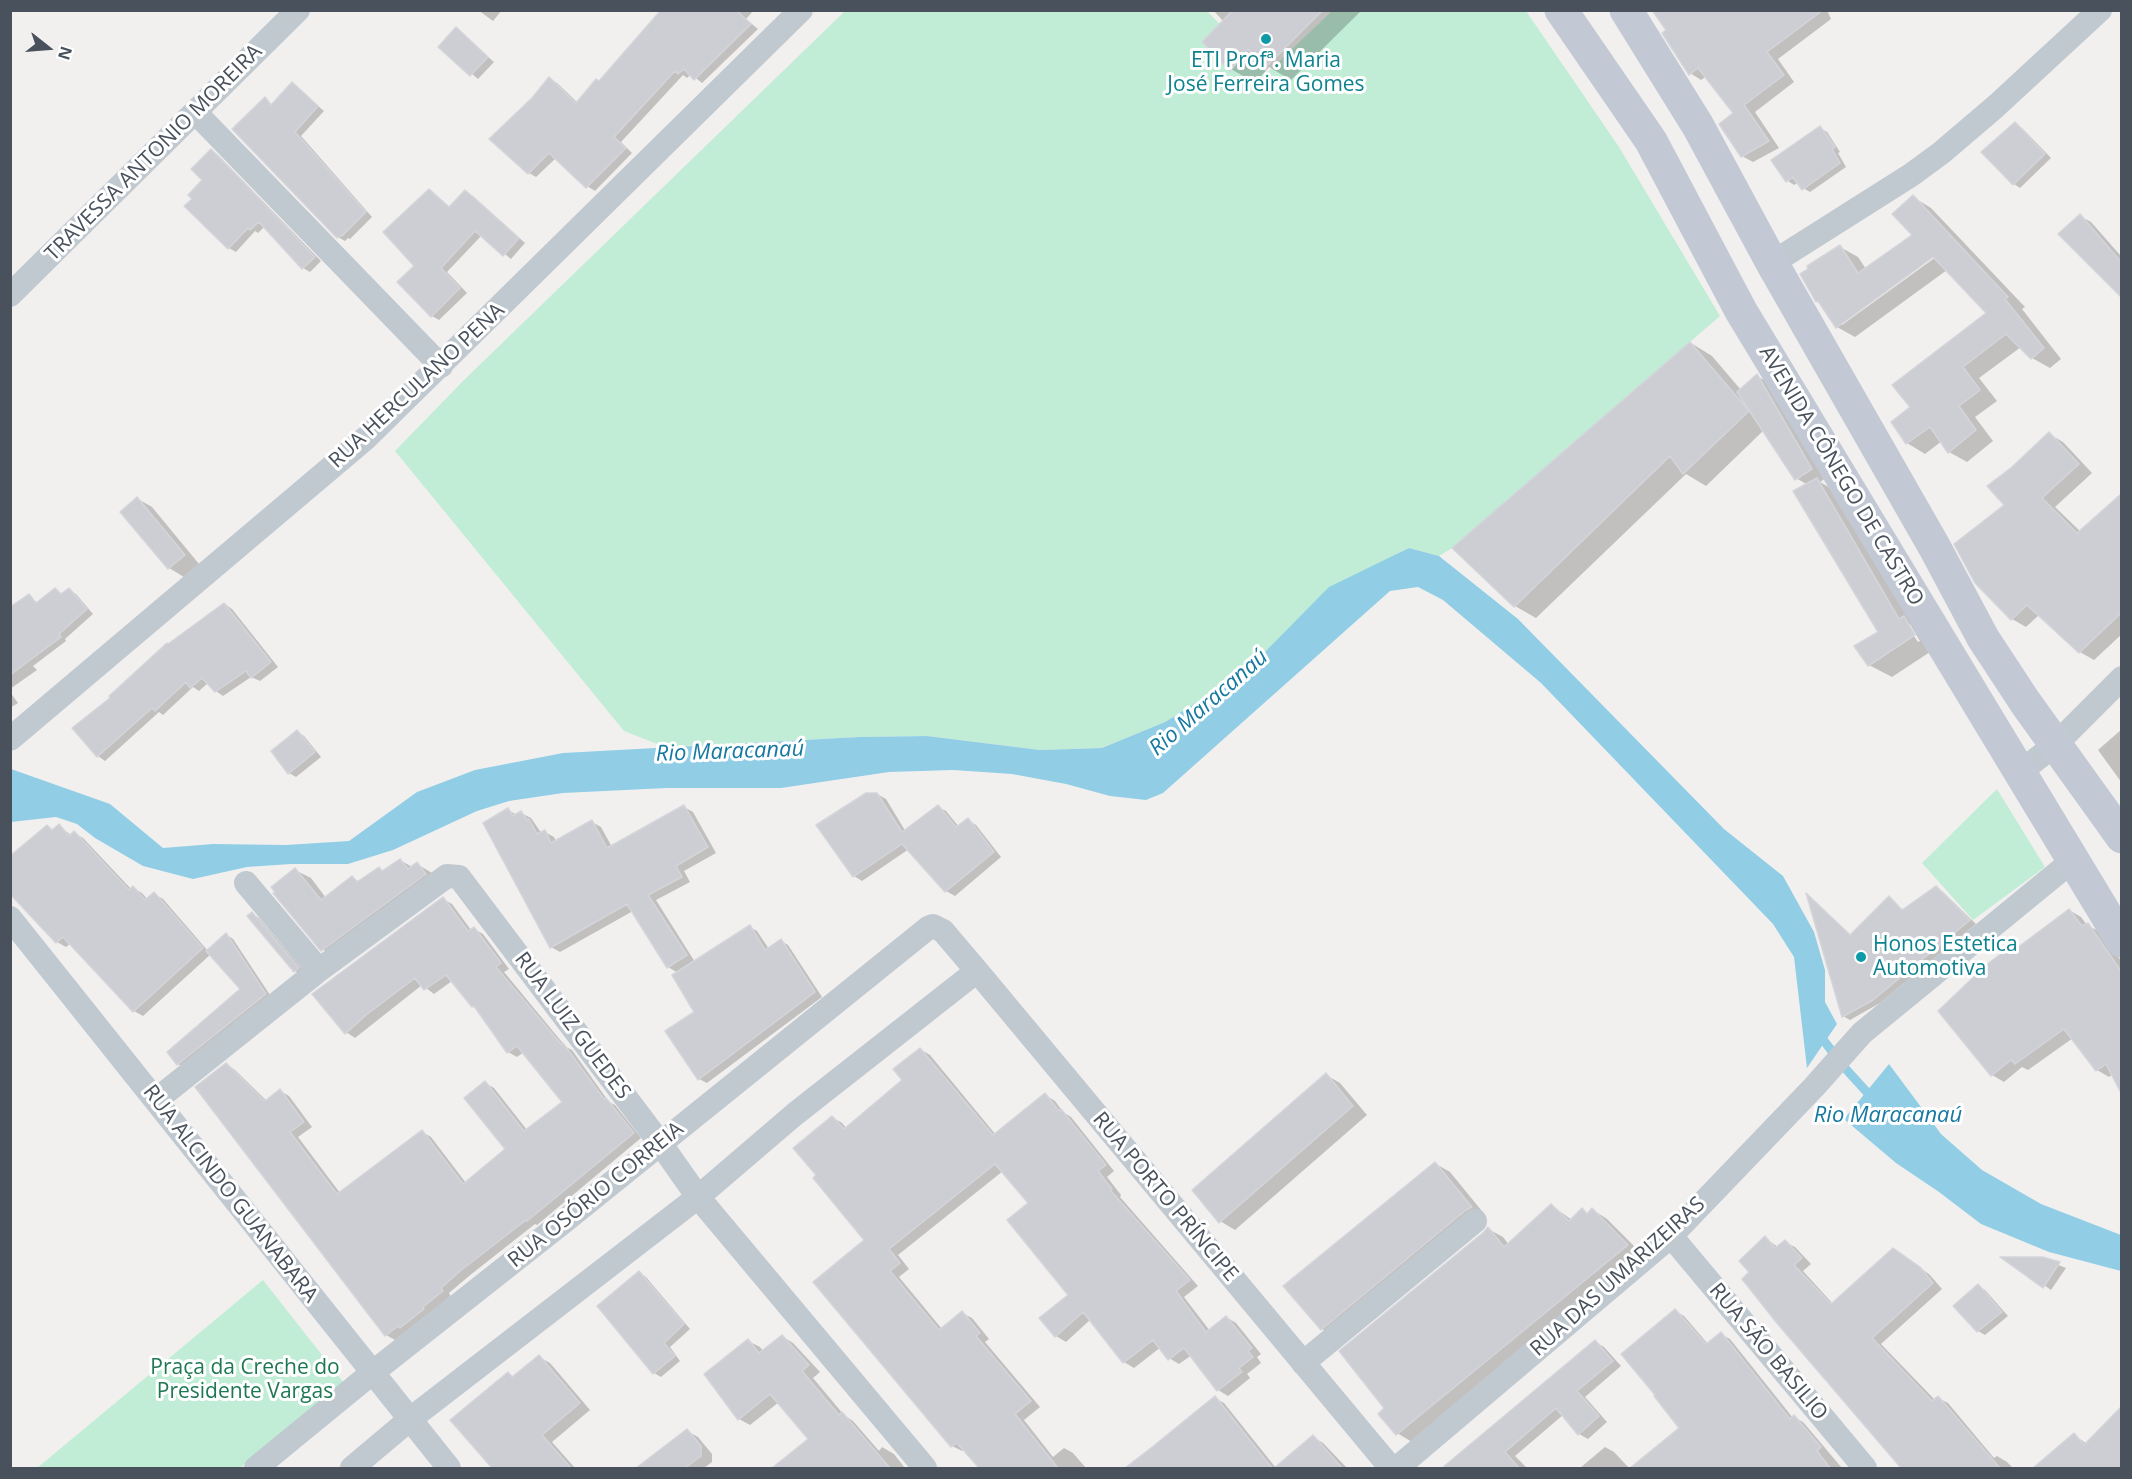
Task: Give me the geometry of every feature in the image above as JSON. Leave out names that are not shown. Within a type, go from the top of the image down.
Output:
[{"type":"main road","name":"AVENIDA CÔNEGO DE CASTRO","points":[[1561,10],[1651,141],[1741,311],[2121,941]]},
{"type":"main road","name":"AVENIDA CÔNEGO DE CASTRO","points":[[1626,10],[1698,126],[1772,263],[1935,548],[1983,638],[2121,837]]},
{"type":"street","name":"TRAVESSA ANTONIO MOREIRA","points":[[10,295],[298,10]]},
{"type":"street","name":"RUA HERCULANO PENA","points":[[10,739],[366,438],[801,10]]},
{"type":"street","points":[[1772,263],[1911,175],[1941,153],[1995,107],[2100,10]]},
{"type":"street","points":[[195,112],[441,366]]},
{"type":"street","points":[[2020,772],[2056,744],[2121,678]]},
{"type":"street","name":"RUA DAS UMARIZEIRAS","points":[[1397,1468],[1671,1236],[1814,1088],[1862,1033],[2072,861]]},
{"type":"street","name":"RUA LUIZ GUEDES","points":[[156,1100],[319,970],[447,876],[459,877],[660,1143],[698,1197],[925,1468]]},
{"type":"street","points":[[246,883],[319,970]]},
{"type":"street","name":"RUA ALCINDO GUANABARA","points":[[10,918],[449,1468]]},
{"type":"street","name":"RUA PORTO PRÍNCIPE","points":[[938,927],[1391,1468]]},
{"type":"street","name":"RUA OSÓRIO CORREIA","points":[[256,1468],[372,1372],[928,928],[938,927]]},
{"type":"street","points":[[352,1468],[409,1420],[698,1197],[795,1114],[977,971]]},
{"type":"street","points":[[1303,1363],[1475,1221]]},
{"type":"street","name":"RUA SÃO BASILIO","points":[[1671,1236],[1864,1468]]},
{"type":"green space","points":[[845,11],[1207,11],[1267,73],[1332,11],[1526,11],[1619,147],[1720,316],[1452,548],[1439,556],[1409,548],[1378,564],[1215,691],[1165,722],[1102,748],[1040,750],[927,736],[859,737],[665,747],[624,731],[395,451],[464,380]],"holes":[[[1214,31],[1235,64],[1230,71],[1202,43]]]},
{"type":"green space","points":[[1997,789],[2045,867],[1973,920],[1922,863]]},
{"type":"green space","name":"Praça da Creche do Presidente Vargas","points":[[263,1280],[344,1383],[240,1468],[37,1468]]},
{"type":"water","points":[[1409,548],[1439,556],[1518,619],[1724,829],[1783,876],[1814,932],[1825,970],[1825,1002],[1837,1024],[1807,1068],[1794,957],[1773,924],[1541,683],[1443,600],[1418,587],[1390,591],[1163,793],[1146,800],[1110,796],[1066,784],[1012,774],[953,770],[889,772],[781,788],[667,788],[563,793],[509,801],[477,811],[393,850],[348,864],[247,867],[193,879],[143,866],[95,838],[77,824],[56,817],[11,822],[11,769],[110,804],[163,848],[213,844],[286,845],[349,841],[417,792],[475,770],[563,753],[859,737],[927,736],[1040,750],[1102,748],[1165,722],[1215,691],[1266,651],[1329,587]]},
{"type":"water","name":"Rio Maracanaú","points":[[1889,1064],[1941,1134],[1982,1170],[2041,1204],[2121,1235],[2121,1271],[2049,1252],[1981,1224],[1896,1163],[1844,1119]]},
{"type":"building","points":[[661,10],[736,10],[751,24],[694,80],[684,69],[678,74],[675,71],[614,137],[626,148],[586,188],[549,153],[528,174],[489,139],[532,98],[549,77],[576,103],[596,79],[599,81]]},
{"type":"building","name":"ETI Profª. Maria José Ferreira Gomes","points":[[1233,10],[1323,10],[1266,67],[1248,49],[1230,71],[1202,42]]},
{"type":"building","points":[[1652,10],[1823,10],[1767,52],[1784,75],[1744,105],[1769,141],[1741,157],[1719,124],[1733,113],[1698,68],[1689,75],[1662,33],[1666,30]]},
{"type":"building","points":[[456,27],[488,57],[470,76],[438,47]]},
{"type":"building","points":[[292,82],[318,106],[295,132],[366,212],[342,236],[337,238],[232,129],[265,97],[271,105]]},
{"type":"building","points":[[2015,122],[2045,154],[2013,185],[1981,152]]},
{"type":"building","points":[[1820,126],[1835,147],[1832,149],[1840,163],[1802,190],[1793,177],[1786,182],[1771,160]]},
{"type":"building","points":[[211,149],[315,257],[302,269],[259,222],[250,230],[248,228],[228,249],[184,206],[192,199],[188,195],[202,180],[191,169]]},
{"type":"building","points":[[429,189],[449,207],[465,190],[519,238],[503,256],[475,231],[441,268],[460,288],[431,317],[397,282],[414,266],[383,232]]},
{"type":"building","points":[[1913,195],[2008,297],[2005,299],[2044,348],[2031,359],[2006,334],[1963,367],[1980,390],[1959,406],[1976,430],[1948,453],[1930,427],[1906,444],[1891,422],[1910,407],[1892,385],[1986,313],[1933,257],[1836,328],[1818,301],[1816,302],[1800,274],[1808,269],[1807,266],[1840,245],[1858,273],[1912,235],[1892,214]]},
{"type":"building","points":[[2080,214],[2121,262],[2121,297],[2058,234]]},
{"type":"building","points":[[1690,342],[1749,411],[1683,474],[1670,456],[1514,607],[1452,548]]},
{"type":"building","points":[[1757,374],[1812,469],[1795,480],[1737,392]]},
{"type":"building","points":[[2049,432],[2079,464],[2042,498],[2077,533],[2121,494],[2121,613],[2079,653],[2027,605],[2011,620],[1975,583],[1954,544],[2004,505],[1987,486],[2012,467]]},
{"type":"building","points":[[1817,478],[1899,619],[1904,616],[1915,635],[1868,666],[1854,646],[1878,632],[1793,491]]},
{"type":"building","points":[[137,497],[185,555],[168,569],[120,512]]},
{"type":"building","points":[[55,588],[61,594],[69,588],[87,609],[59,634],[61,637],[10,675],[10,607],[29,594],[36,603]]},
{"type":"building","points":[[224,603],[271,662],[251,678],[246,671],[215,692],[202,678],[190,688],[186,682],[155,711],[152,708],[97,757],[72,728],[110,698],[109,696],[167,643]]},
{"type":"building","points":[[297,730],[315,752],[288,774],[271,751]]},
{"type":"building","points":[[866,793],[877,793],[902,832],[938,805],[956,827],[968,818],[994,852],[945,892],[902,844],[853,877],[816,825]]},
{"type":"building","points":[[684,805],[708,847],[676,866],[682,877],[648,895],[687,955],[667,968],[627,904],[550,948],[483,823],[508,808],[513,816],[521,811],[527,820],[529,819],[537,834],[545,830],[551,843],[592,820],[607,848]]},
{"type":"building","points":[[59,824],[69,836],[74,831],[129,890],[133,886],[145,900],[154,892],[203,948],[133,1012],[63,937],[56,943],[10,894],[10,856],[47,825],[52,830]]},
{"type":"building","points":[[400,859],[408,869],[417,862],[426,874],[321,951],[273,893],[275,892],[271,887],[295,868],[321,900],[352,876],[357,882],[379,867],[382,871]]},
{"type":"building","points":[[1936,886],[1970,920],[1873,1000],[1842,1017],[1806,893],[1850,935],[1889,896],[1902,910]]},
{"type":"building","points":[[443,897],[468,931],[474,927],[501,963],[496,967],[561,1044],[563,1043],[604,1099],[606,1098],[634,1133],[527,1221],[460,1271],[441,1288],[443,1291],[423,1307],[424,1309],[400,1328],[398,1326],[385,1336],[195,1087],[226,1063],[265,1101],[280,1089],[304,1122],[290,1132],[337,1194],[422,1130],[463,1184],[505,1149],[464,1098],[485,1081],[524,1131],[562,1102],[517,1046],[507,1053],[474,1006],[472,1007],[446,975],[424,990],[415,978],[345,1034],[312,994]]},
{"type":"building","points":[[2069,909],[2082,926],[2088,923],[2121,971],[2121,1093],[2106,1064],[2096,1071],[2064,1029],[2015,1064],[2011,1060],[1991,1076],[1938,1011],[1986,965],[2014,944],[2017,948]]},
{"type":"building","points":[[252,912],[299,968],[294,972],[247,916]]},
{"type":"building","points":[[750,925],[765,950],[781,939],[815,992],[698,1080],[665,1031],[694,1012],[672,975]]},
{"type":"building","points":[[226,933],[266,994],[177,1065],[167,1052],[240,989],[206,951]]},
{"type":"building","points":[[920,1048],[993,1135],[1045,1093],[1059,1111],[1061,1109],[1106,1165],[1098,1171],[1112,1189],[1111,1191],[1190,1280],[1176,1291],[1206,1332],[1226,1316],[1252,1348],[1248,1351],[1253,1357],[1239,1368],[1242,1372],[1217,1391],[1184,1348],[1168,1360],[1153,1340],[1123,1363],[1083,1312],[1055,1337],[1039,1318],[1068,1295],[1007,1220],[1028,1203],[995,1164],[889,1249],[900,1263],[890,1271],[939,1330],[962,1311],[980,1333],[976,1336],[1031,1401],[1015,1414],[1058,1468],[979,1468],[957,1443],[951,1447],[813,1282],[864,1240],[813,1178],[816,1175],[793,1148],[832,1116],[844,1129],[902,1080],[893,1069]]},
{"type":"building","points":[[1326,1073],[1353,1106],[1219,1223],[1192,1190]]},
{"type":"building","points":[[1435,1162],[1472,1207],[1321,1330],[1283,1286]]},
{"type":"building","points":[[1551,1204],[1569,1221],[1582,1208],[1587,1214],[1592,1208],[1628,1245],[1396,1435],[1378,1414],[1384,1408],[1339,1351],[1488,1227],[1504,1247]]},
{"type":"building","points":[[1765,1236],[1775,1248],[1785,1240],[1802,1258],[1794,1265],[1831,1304],[1893,1248],[1920,1267],[1933,1283],[1872,1338],[1932,1401],[1938,1396],[2000,1468],[1901,1468],[1742,1279],[1749,1272],[1739,1261]]},
{"type":"building","points":[[2000,1257],[2043,1257],[2060,1262],[2043,1288]]},
{"type":"building","points":[[639,1271],[684,1324],[664,1343],[675,1356],[653,1374],[597,1306]]},
{"type":"building","points":[[1978,1284],[2002,1312],[1977,1332],[1953,1306]]},
{"type":"building","points":[[1675,1309],[1706,1344],[1721,1332],[1790,1419],[1794,1415],[1821,1447],[1817,1451],[1830,1468],[1630,1468],[1679,1428],[1621,1354]]},
{"type":"building","points":[[782,1335],[809,1365],[802,1371],[839,1415],[842,1412],[890,1468],[772,1468],[808,1439],[770,1394],[738,1420],[704,1374],[748,1339],[759,1353]]},
{"type":"building","points":[[1595,1340],[1613,1361],[1577,1391],[1599,1416],[1578,1435],[1556,1408],[1505,1452],[1519,1468],[1442,1468]]},
{"type":"building","points":[[539,1355],[580,1403],[542,1435],[571,1468],[492,1468],[450,1420],[508,1372],[512,1377]]},
{"type":"building","points":[[1215,1396],[1272,1468],[1125,1468],[1151,1448]]},
{"type":"building","points":[[2121,1407],[2121,1468],[2033,1468],[2074,1433],[2084,1445]]},
{"type":"building","points":[[687,1429],[701,1446],[701,1456],[685,1468],[636,1468]]},
{"type":"building","points":[[1313,1435],[1342,1468],[1274,1468]]},
{"type":"waterway","name":"Rio Maracanaú","points":[[1818,1033],[1844,1067],[1875,1101]]},
{"type":"place","name":"ETI Profª. Maria José Ferreira Gomes","points":[[1266,39]]},
{"type":"place","name":"Honos Estetica Automotiva","points":[[1861,957]]}]
